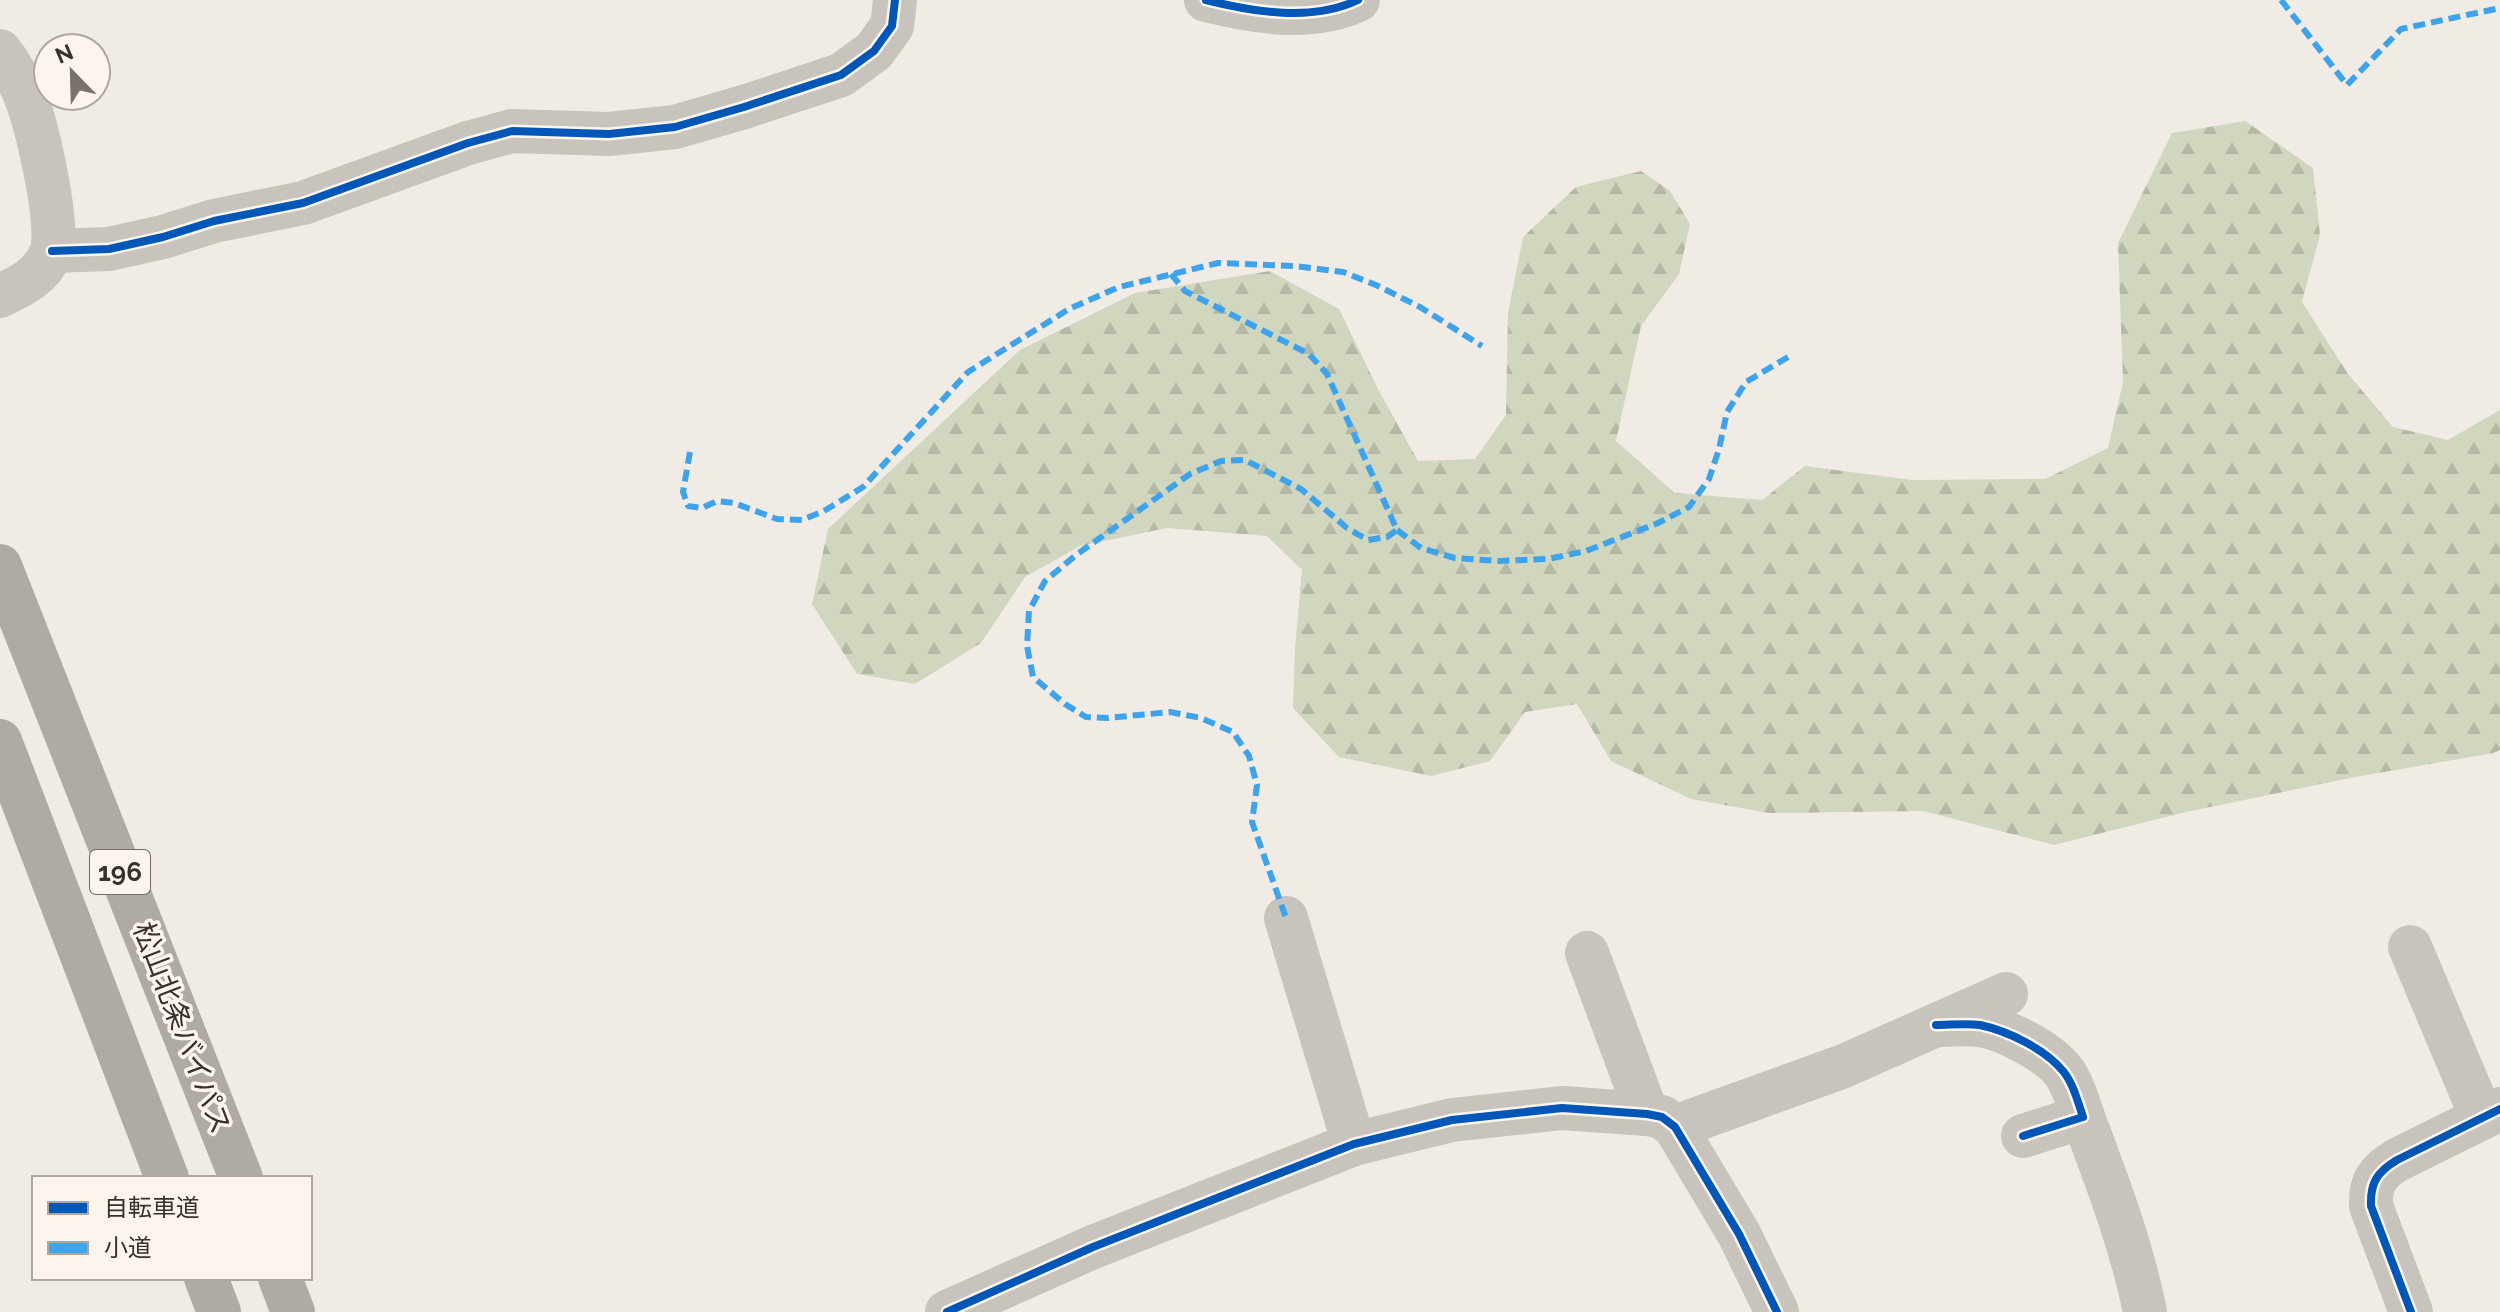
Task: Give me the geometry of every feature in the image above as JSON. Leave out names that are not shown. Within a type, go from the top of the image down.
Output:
[{"type":"highway","name":"松山北条バイパス","points":[[0,566],[240,1176]]},
{"type":"highway","name":"196","points":[[0,741],[166,1176]]},
{"type":"highway","points":[[207,1280],[219,1312]]},
{"type":"highway","points":[[281,1280],[293,1312]]},
{"type":"street","points":[[52,251],[109,249],[214,221],[303,203],[468,143],[512,131],[609,134],[675,127],[730,111],[841,75],[874,51],[892,26],[895,0]]},
{"type":"street","points":[[1206,0],[1254,12],[1342,8],[1358,0]]},
{"type":"street","points":[[0,51],[11,65],[27,101],[38,138],[52,217],[52,251],[39,273],[0,296]]},
{"type":"street","points":[[1286,918],[1354,1144]]},
{"type":"street","points":[[2410,947],[2491,1114],[2382,1168],[2370,1191],[2371,1206],[2411,1312]]},
{"type":"street","points":[[1587,953],[1661,1121],[1739,1234],[1777,1312]]},
{"type":"street","points":[[947,1312],[1093,1247],[1354,1144],[1452,1120],[1562,1108],[1661,1121],[1844,1066],[2006,994]]},
{"type":"street","points":[[1936,1025],[1979,1025],[2014,1036],[2063,1071],[2075,1094],[2107,1181],[2141,1289],[2145,1312]]},
{"type":"street","points":[[2023,1136],[2083,1117]]},
{"type":"green space","points":[[2245,121],[2313,168],[2320,235],[2302,302],[2348,374],[2393,427],[2448,440],[2500,410],[2500,750],[2493,753],[2355,777],[2186,812],[2054,845],[1923,811],[1769,813],[1691,799],[1611,761],[1577,704],[1525,712],[1490,761],[1431,776],[1339,757],[1293,708],[1302,570],[1267,536],[1167,528],[1080,546],[1025,577],[981,643],[915,684],[857,674],[812,604],[828,529],[1020,350],[1135,293],[1270,271],[1339,309],[1418,461],[1475,459],[1506,415],[1508,313],[1523,237],[1576,187],[1641,171],[1670,191],[1690,224],[1679,274],[1641,326],[1616,441],[1675,493],[1762,500],[1805,466],[1912,480],[2045,479],[2108,448],[2123,382],[2118,243],[2172,133]]},
{"type":"marked path","points":[[2281,0],[2347,85],[2401,29],[2500,8]]},
{"type":"marked path","points":[[690,452],[683,492],[688,506],[702,508],[717,501],[734,503],[777,519],[802,520],[824,511],[863,487],[968,372],[1069,309],[1119,287],[1218,263],[1294,266],[1343,272],[1420,307],[1482,346]]},
{"type":"marked path","points":[[1171,274],[1185,291],[1309,354],[1327,374],[1397,530],[1387,537],[1368,540],[1347,528],[1301,489],[1245,460],[1221,461],[1190,474],[1076,555],[1045,581],[1029,611],[1027,646],[1033,677],[1086,717],[1170,712],[1201,718],[1233,732],[1249,756],[1257,785],[1252,822],[1286,918]]},
{"type":"marked path","points":[[1397,530],[1421,548],[1455,558],[1500,561],[1548,559],[1586,551],[1658,523],[1689,507],[1709,479],[1727,412],[1746,382],[1788,357]]},
{"type":"cycle path","points":[[52,251],[109,249],[214,221],[303,203],[468,143],[512,131],[609,134],[675,127],[744,107],[841,75],[874,51],[892,26],[895,0]]},
{"type":"cycle path","points":[[1206,0],[1283,13],[1322,11],[1358,0]]},
{"type":"cycle path","points":[[1936,1025],[1975,1024],[1991,1028],[2036,1048],[2063,1071],[2083,1117],[2023,1136]]},
{"type":"cycle path","points":[[947,1312],[1093,1247],[1354,1144],[1452,1120],[1562,1108],[1647,1114],[1662,1117],[1675,1127],[1739,1234],[1777,1312]]},
{"type":"cycle path","points":[[2411,1312],[2371,1206],[2374,1185],[2384,1169],[2397,1160],[2500,1109]]}]
